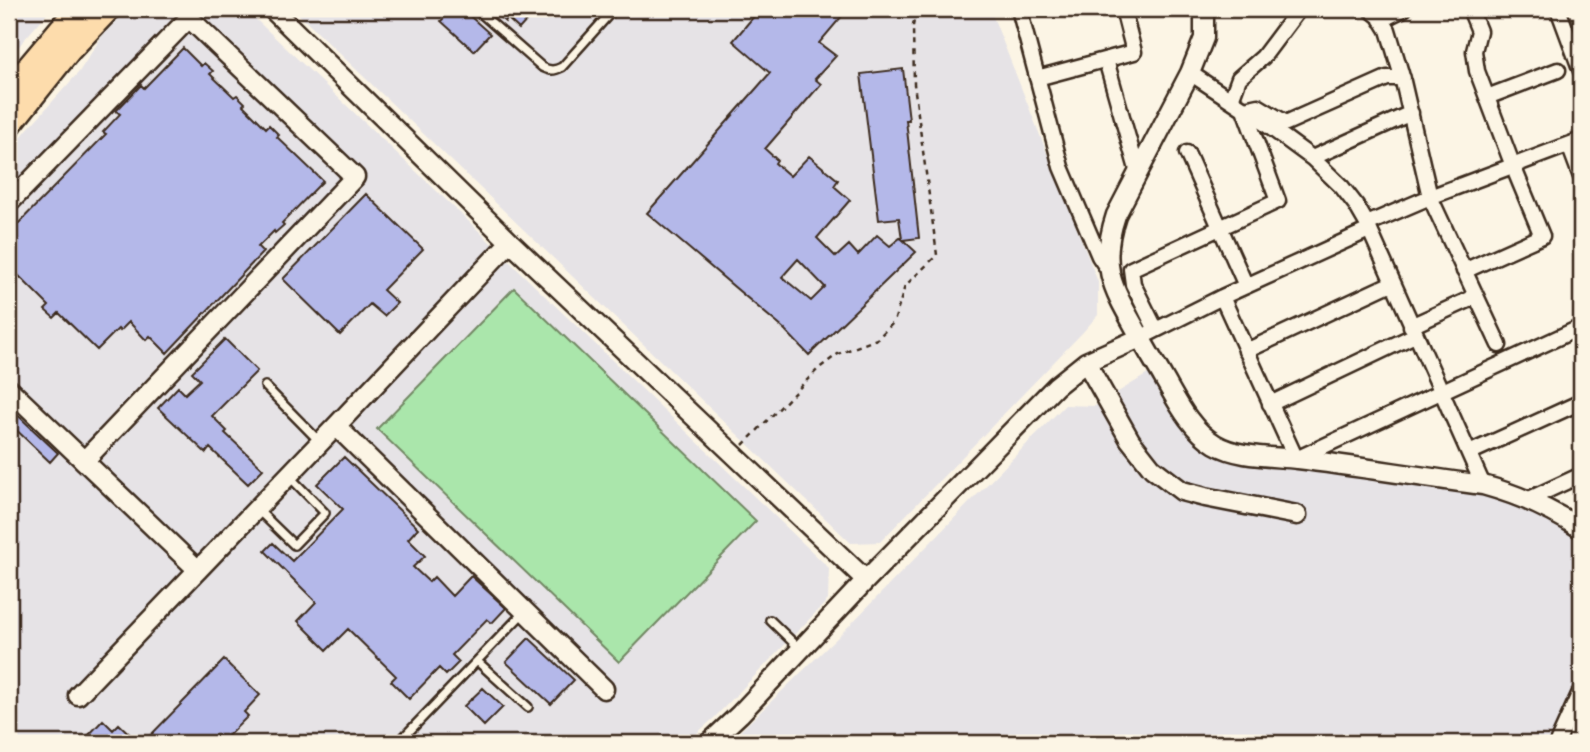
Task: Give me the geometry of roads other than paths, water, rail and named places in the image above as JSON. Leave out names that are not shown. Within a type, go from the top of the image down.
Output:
[{"type":"highway","points":[[9,91],[78,9]]},
{"type":"highway","points":[[9,125],[69,50],[108,9]]},
{"type":"street","points":[[272,9],[510,242],[866,580]]},
{"type":"street","points":[[1019,9],[1060,167],[1099,256],[1109,271]]},
{"type":"street","points":[[1037,78],[1134,52],[1123,9]]},
{"type":"street","points":[[1148,334],[1117,295],[1109,271],[1107,251],[1116,215],[1190,73],[1204,38],[1204,9]]},
{"type":"street","points":[[1231,100],[1239,78],[1263,57],[1299,9]]},
{"type":"street","points":[[1370,9],[1388,30],[1430,197],[1499,345]]},
{"type":"street","points":[[1381,20],[1404,9]]},
{"type":"street","points":[[1464,271],[1542,236],[1477,71],[1474,51],[1479,31],[1470,9]]},
{"type":"street","points":[[1558,9],[1581,71]]},
{"type":"street","points":[[9,204],[189,18],[355,177],[84,461]]},
{"type":"street","points":[[1106,60],[1138,173]]},
{"type":"street","points":[[1487,97],[1558,69]]},
{"type":"street","points":[[1190,73],[1312,158],[1356,205],[1483,485]]},
{"type":"street","points":[[1244,109],[1258,106],[1286,123],[1387,78],[1402,78]]},
{"type":"street","points":[[1244,109],[1278,201],[1131,269],[1148,334],[1186,417],[1214,443],[1238,452],[1483,485],[1506,491],[1560,514],[1581,529]]},
{"type":"street","points":[[1312,158],[1411,113]]},
{"type":"street","points":[[709,743],[1056,386],[1086,362],[1430,197],[1575,143],[1581,177]]},
{"type":"street","points":[[1186,153],[1246,286]]},
{"type":"street","points":[[78,695],[510,242]]},
{"type":"street","points":[[1246,351],[1392,283]]},
{"type":"street","points":[[1222,297],[1296,459]]},
{"type":"street","points":[[1270,404],[1475,297]]},
{"type":"street","points":[[1296,459],[1581,327]]},
{"type":"street","points":[[1086,362],[1130,440],[1152,467],[1182,491],[1297,515]]},
{"type":"street","points":[[9,389],[198,570]]},
{"type":"street","points":[[1469,453],[1581,402]]},
{"type":"street","points":[[336,426],[604,689]]},
{"type":"street","points":[[1527,500],[1581,475]]},
{"type":"street","points":[[1557,743],[1580,694]]},
{"type":"lane","points":[[476,9],[542,67],[555,71],[562,67],[614,9]]},
{"type":"lane","points":[[265,386],[321,442]]},
{"type":"lane","points":[[257,509],[294,545],[325,513],[288,476]]},
{"type":"lane","points":[[398,743],[525,611]]},
{"type":"lane","points":[[770,620],[800,650]]},
{"type":"lane","points":[[477,661],[528,707]]}]
